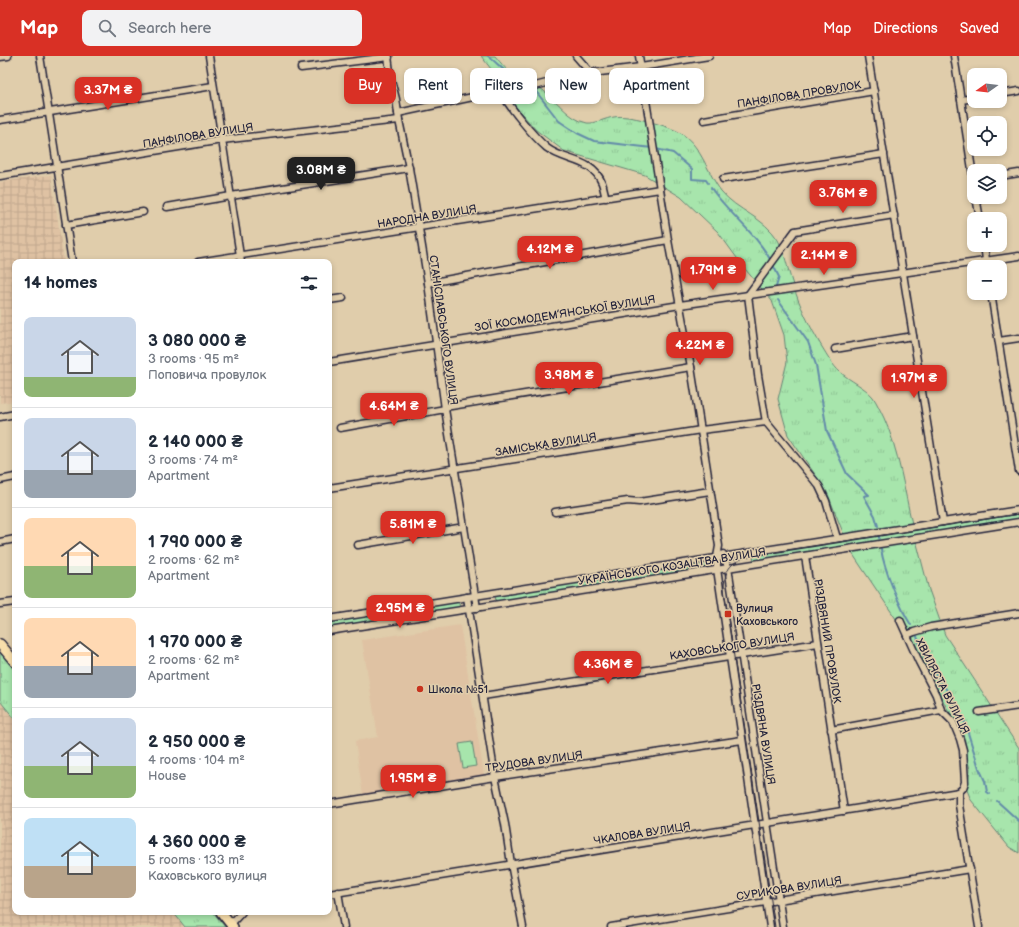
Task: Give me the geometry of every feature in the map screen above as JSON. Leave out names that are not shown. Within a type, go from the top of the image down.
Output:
[{"type":"highway","points":[[0,644],[12,658]]},
{"type":"highway","points":[[226,915],[232,926]]},
{"type":"street","points":[[0,57],[8,56]]},
{"type":"street","points":[[40,56],[72,259]]},
{"type":"street","points":[[209,56],[241,259]]},
{"type":"street","points":[[576,56],[586,68]]},
{"type":"street","name":"РІЗДВЯНА ВУЛИЦЯ","points":[[639,56],[668,240],[691,367],[719,546],[728,568],[783,927]]},
{"type":"street","name":"ПАНФІЛОВА ВУЛИЦЯ","points":[[601,72],[709,56]]},
{"type":"street","points":[[868,56],[943,522]]},
{"type":"street","points":[[954,56],[971,164]]},
{"type":"street","points":[[301,68],[389,57]]},
{"type":"street","name":"СТАНІСЛАВСЬКОГО ВУЛИЦЯ","points":[[389,57],[391,80],[409,168],[428,283],[445,408],[477,608]]},
{"type":"street","points":[[0,120],[213,86]]},
{"type":"street","points":[[1007,93],[1019,91]]},
{"type":"street","name":"ПАНФІЛОВА ПРОВУЛОК","points":[[704,120],[874,92]]},
{"type":"street","name":"ПАНФІЛОВА ВУЛИЦЯ","points":[[0,176],[222,140],[398,116],[470,99]]},
{"type":"street","points":[[961,100],[967,99]]},
{"type":"street","points":[[510,104],[548,149],[590,166],[602,182],[606,198]]},
{"type":"street","points":[[722,179],[884,154]]},
{"type":"street","points":[[167,208],[231,196],[409,168]]},
{"type":"street","points":[[1007,175],[1019,173]]},
{"type":"street","name":"НАРОДНА ВУЛИЦЯ","points":[[241,259],[418,227],[660,189]]},
{"type":"street","points":[[66,225],[143,212]]},
{"type":"street","points":[[838,538],[826,501],[819,486],[766,422],[758,375],[748,296],[795,231],[894,215]]},
{"type":"street","points":[[428,283],[668,240]]},
{"type":"street","name":"ЗОЇ КОСМОДЕМ’ЯНСЬКОЇ ВУЛИЦЯ","points":[[1003,260],[1019,256]]},
{"type":"street","name":"ЗОЇ КОСМОДЕМ’ЯНСЬКОЇ ВУЛИЦЯ","points":[[332,362],[680,305],[967,266]]},
{"type":"street","points":[[332,300],[343,298]]},
{"type":"street","points":[[992,300],[998,341],[1016,427],[1019,471]]},
{"type":"street","points":[[835,349],[913,336]]},
{"type":"street","points":[[998,341],[1019,338]]},
{"type":"street","points":[[340,428],[445,408],[691,367]]},
{"type":"street","points":[[0,417],[12,415]]},
{"type":"street","name":"ЗАМІСЬКА ВУЛИЦЯ","points":[[332,488],[701,430],[766,422]]},
{"type":"street","points":[[0,480],[12,478]]},
{"type":"street","points":[[555,512],[628,501],[639,502],[710,491]]},
{"type":"street","name":"УКРАЇНСЬКОГО КОЗАЦТВА ВУЛИЦЯ","points":[[332,619],[1019,510]]},
{"type":"street","name":"УКРАЇНСЬКОГО КОЗАЦТВА ВУЛИЦЯ","points":[[332,631],[1019,522]]},
{"type":"street","points":[[358,545],[464,527]]},
{"type":"street","points":[[0,542],[12,540]]},
{"type":"street","name":"РІЗДВЯНА ВУЛИЦЯ","points":[[719,546],[717,569],[770,927]]},
{"type":"street","name":"РІЗДВЯНИЙ ПРОВУЛОК","points":[[805,556],[844,811]]},
{"type":"street","points":[[467,597],[495,777],[505,824],[510,864],[523,927]]},
{"type":"street","points":[[0,604],[12,602]]},
{"type":"street","points":[[907,635],[931,627],[1019,613]]},
{"type":"street","name":"ХВИЛЯСТА ВУЛИЦЯ","points":[[900,620],[942,710],[953,722],[960,739],[965,782],[963,788],[959,792],[959,805],[980,927]]},
{"type":"street","name":"КАХОВСЬКОГО ВУЛИЦЯ","points":[[483,696],[818,643]]},
{"type":"street","points":[[979,712],[1019,706]]},
{"type":"street","points":[[831,730],[942,710]]},
{"type":"street","name":"ТРУДОВА ВУЛИЦЯ","points":[[332,804],[495,777],[742,740]]},
{"type":"street","name":"ЧКАЛОВА ВУЛИЦЯ","points":[[332,893],[959,792]]},
{"type":"street","name":"СУРИКОВА ВУЛИЦЯ","points":[[611,927],[970,869]]},
{"type":"street","points":[[338,892],[344,927]]},
{"type":"street","points":[[232,926],[240,915]]},
{"type":"shaded area","points":[[51,175],[64,259],[12,259],[12,401],[0,403],[0,182]]},
{"type":"shaded area","name":"Школа №51","points":[[460,625],[484,775],[363,795],[355,741],[378,737],[362,640]]},
{"type":"shaded area","points":[[0,701],[12,715],[12,915],[175,915],[185,927],[0,927]]},
{"type":"green space","points":[[481,56],[495,56],[505,68],[490,68]]},
{"type":"green space","points":[[537,87],[545,92],[545,104],[558,104],[574,118],[580,121],[590,123],[620,116],[628,117],[655,123],[677,131],[692,143],[698,150],[721,191],[727,198],[765,225],[778,240],[798,299],[809,324],[822,347],[837,370],[870,393],[873,397],[884,418],[894,444],[912,524],[844,535],[827,492],[788,435],[778,399],[787,362],[784,335],[772,301],[745,269],[718,232],[681,197],[645,175],[564,151],[536,130],[513,104],[537,104]]},
{"type":"green space","points":[[1019,512],[1019,521],[754,562],[753,553]]},
{"type":"green space","points":[[916,540],[929,590],[945,635],[1019,748],[1019,853],[1009,847],[971,800],[967,790],[970,769],[959,730],[935,686],[913,639],[896,619],[850,550]]},
{"type":"green space","points":[[707,560],[708,569],[496,602],[495,594]]},
{"type":"green space","points":[[458,600],[460,608],[332,629],[332,621]]},
{"type":"green space","points":[[0,652],[12,667],[12,715],[0,701]]},
{"type":"green space","points":[[472,742],[476,766],[463,768],[459,744]]},
{"type":"green space","points":[[175,915],[215,915],[225,927],[185,927]]},
{"type":"waterway","points":[[488,56],[502,68]]},
{"type":"waterway","points":[[537,90],[538,94],[559,121],[577,133],[594,141],[652,148]]},
{"type":"waterway","points":[[656,149],[673,153],[692,169],[692,179],[706,180],[708,183]]},
{"type":"waterway","points":[[711,188],[758,241],[771,261]]},
{"type":"waterway","points":[[773,265],[779,277],[776,287]]},
{"type":"waterway","points":[[778,300],[808,342],[816,365],[827,431],[847,474],[869,495],[864,496],[875,516],[878,526]]},
{"type":"waterway","points":[[881,549],[885,567],[893,588],[911,625]]},
{"type":"waterway","points":[[916,634],[926,660],[950,695],[959,713]]},
{"type":"waterway","points":[[964,720],[979,768],[985,781],[987,792],[990,794]]},
{"type":"waterway","points":[[997,801],[1019,821]]},
{"type":"tram line","points":[[775,927],[724,591],[725,578],[729,569],[736,562],[748,556],[1019,514]]},
{"type":"place","name":"Вулиця Каховського","points":[[728,614]]},
{"type":"place","name":"Школа №51","points":[[420,689]]}]
